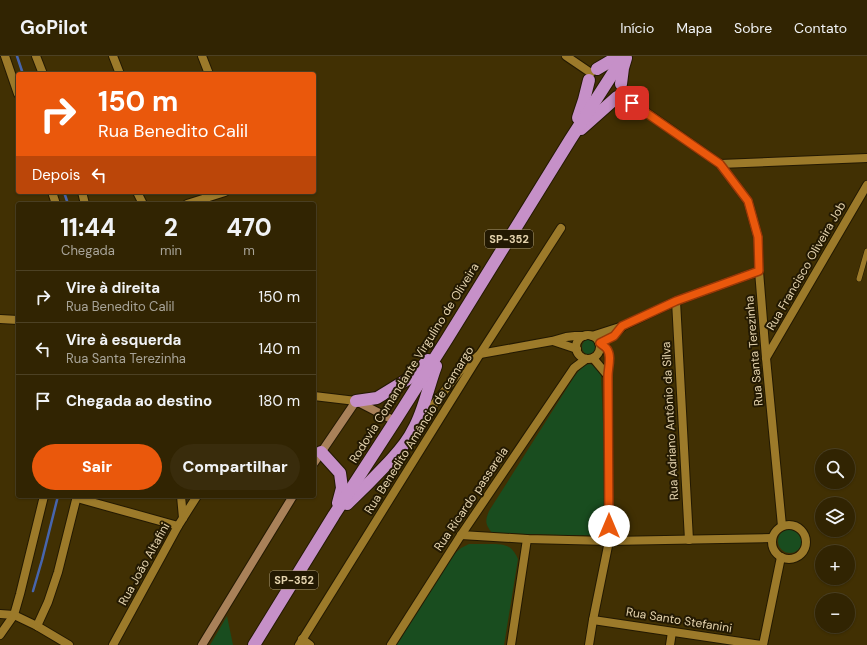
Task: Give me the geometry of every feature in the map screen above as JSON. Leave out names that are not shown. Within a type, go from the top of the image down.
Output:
[{"type":"highway","points":[[570,140],[592,74],[619,56]]},
{"type":"highway","points":[[570,140],[619,92],[625,56]]},
{"type":"highway","name":"Rodovia Comandante Virgulino de Oliveira","points":[[254,645],[334,515],[447,339],[598,95],[625,56]]},
{"type":"highway","points":[[356,401],[377,398],[408,379],[421,368],[447,339]]},
{"type":"highway","points":[[334,515],[369,484],[404,446],[419,418],[430,382],[447,339]]},
{"type":"highway","points":[[395,421],[413,431]]},
{"type":"highway","points":[[321,452],[340,473],[342,488],[334,515]]},
{"type":"street","points":[[5,56],[16,88]]},
{"type":"street","points":[[36,56],[42,72]]},
{"type":"street","points":[[113,56],[119,72]]},
{"type":"street","points":[[202,56],[208,72]]},
{"type":"street","points":[[566,56],[592,74]]},
{"type":"street","points":[[603,69],[617,76],[619,92],[612,100],[607,100],[591,89],[592,74],[603,69]]},
{"type":"street","name":"Rua Santa Terezinha","points":[[619,92],[720,164],[748,201],[758,237],[759,271],[766,358],[782,526]]},
{"type":"street","points":[[720,164],[867,158]]},
{"type":"street","name":"Rua Francisco Oliveira Job","points":[[766,358],[867,185]]},
{"type":"street","points":[[193,202],[219,194]]},
{"type":"street","name":"Rua Benedito Amâncio de camargo","points":[[300,642],[480,354],[561,228]]},
{"type":"street","points":[[608,376],[589,358],[579,355],[577,350],[578,341],[588,336],[622,326],[676,301],[759,271]]},
{"type":"street","name":"Rua Adriano Antônio da Silva","points":[[676,301],[689,540]]},
{"type":"street","points":[[0,319],[16,320]]},
{"type":"street","points":[[600,343],[614,336],[622,326]]},
{"type":"street","points":[[413,431],[460,371],[480,354],[575,336],[595,337],[606,347],[609,355],[609,541],[589,645]]},
{"type":"street","points":[[552,340],[577,350]]},
{"type":"street","points":[[589,358],[598,354],[600,343]]},
{"type":"street","name":"Rua Ricardo passarela","points":[[574,368],[577,350]]},
{"type":"street","name":"Rua Ricardo passarela","points":[[391,645],[461,535],[574,368],[589,358]]},
{"type":"street","points":[[316,396],[356,401],[395,421]]},
{"type":"street","points":[[316,460],[356,401]]},
{"type":"street","points":[[0,635],[14,615],[44,498]]},
{"type":"street","points":[[38,626],[58,572],[77,498]]},
{"type":"street","points":[[80,498],[178,526]]},
{"type":"street","points":[[181,498],[183,518]]},
{"type":"street","name":"Rua João Altafini","points":[[114,645],[178,526],[196,498]]},
{"type":"street","points":[[202,645],[293,498]]},
{"type":"street","points":[[788,524],[794,525],[803,532],[806,537],[805,548],[798,557],[786,559],[776,554],[773,549],[772,538],[774,533],[782,526],[788,524]]},
{"type":"street","points":[[461,535],[527,539],[609,541],[772,538]]},
{"type":"street","points":[[511,645],[527,539]]},
{"type":"street","points":[[762,645],[781,557]]},
{"type":"street","points":[[0,614],[14,615],[38,626],[69,645]]},
{"type":"street","name":"Rua Santo Stefanini","points":[[593,620],[762,645]]},
{"type":"street","points":[[670,645],[672,632]]},
{"type":"street","points":[[300,642],[310,645]]},
{"type":"lane","points":[[859,279],[867,251]]},
{"type":"green space","points":[[590,339],[597,344],[598,347],[593,354],[590,355],[583,350],[582,347],[587,340]]},
{"type":"green space","points":[[590,364],[597,367],[601,376],[607,518],[605,529],[595,536],[492,533],[486,522],[489,511],[574,377],[583,367]]},
{"type":"green space","points":[[790,529],[798,533],[802,541],[798,549],[790,553],[782,549],[778,541],[782,533]]},
{"type":"green space","points":[[469,544],[503,545],[513,550],[518,559],[504,645],[395,645],[455,553]]},
{"type":"green space","points":[[227,616],[233,645],[210,645]]},
{"type":"waterway","points":[[17,56],[22,72]]},
{"type":"waterway","points":[[65,194],[67,202]]},
{"type":"waterway","points":[[33,591],[58,498]]},
{"type":"route","points":[[609,526],[609,355],[606,347],[600,343],[614,336],[622,326],[676,301],[759,271],[758,237],[748,201],[720,164],[632,103]]}]
